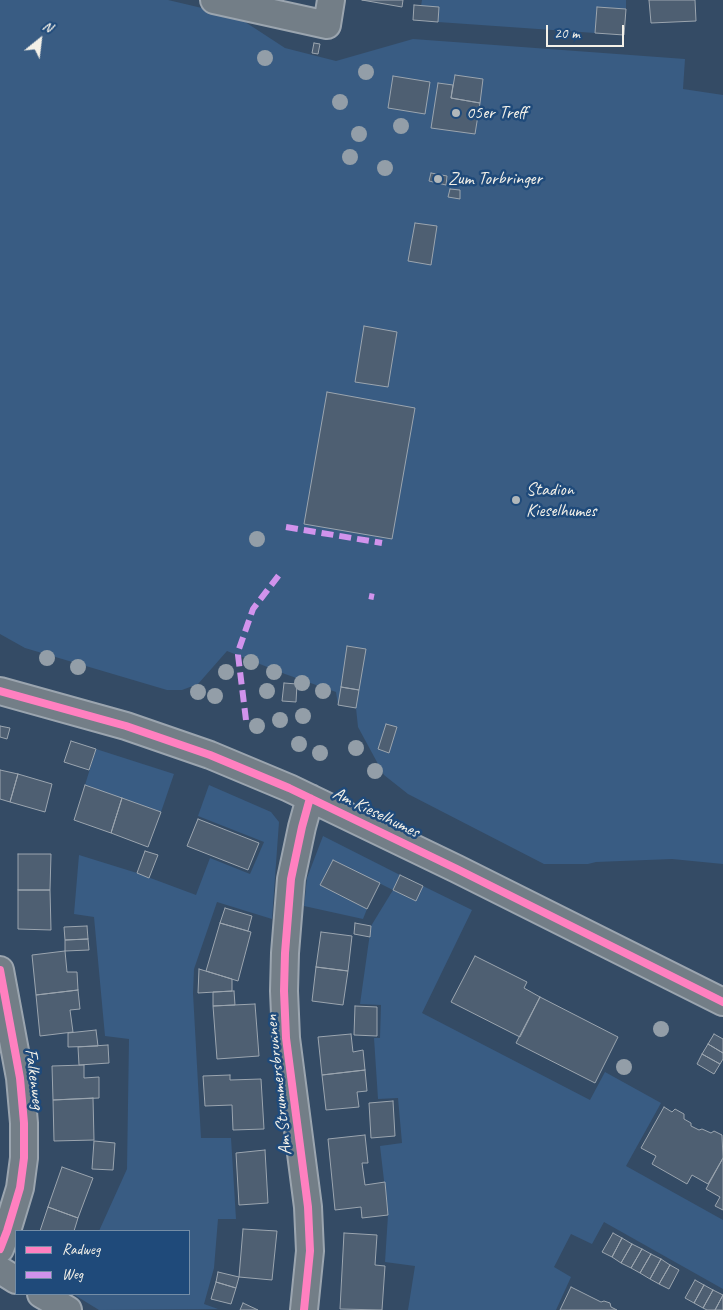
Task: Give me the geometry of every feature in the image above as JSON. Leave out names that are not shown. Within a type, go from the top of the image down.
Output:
[{"type":"street","points":[[214,0],[327,26],[331,0]]},
{"type":"street","name":"Am Kieselhumes","points":[[0,691],[126,726],[210,755],[310,798],[723,1002]]},
{"type":"street","name":"Am Strummersbrunnen","points":[[304,1310],[310,1251],[308,1207],[286,1038],[284,992],[291,879],[310,798]]},
{"type":"street","name":"Falkenweg","points":[[0,970],[20,1078],[24,1123],[24,1158],[20,1188],[8,1231],[0,1249]]},
{"type":"street","points":[[0,1270],[15,1279]]},
{"type":"street","points":[[42,1295],[68,1310]]},
{"type":"shaded area","name":"Stadion Kieselhumes","points":[[0,0],[168,0],[236,16],[285,48],[336,61],[413,39],[685,59],[683,89],[723,95],[723,864],[672,859],[596,862],[588,864],[544,864],[408,794],[384,775],[358,727],[356,708],[338,705],[336,692],[227,651],[198,684],[182,690],[167,690],[25,648],[0,634]]},
{"type":"shaded area","points":[[422,0],[626,0],[626,9],[597,7],[595,33],[438,22],[438,7],[421,6]]},
{"type":"shaded area","points":[[96,749],[174,774],[161,812],[85,785]]},
{"type":"shaded area","points":[[209,785],[271,812],[279,822],[272,919],[217,902],[194,969],[193,993],[201,1138],[231,1138],[236,1219],[218,1219],[214,1268],[204,1304],[218,1309],[99,1310],[75,1295],[190,1295],[190,1230],[99,1230],[127,1169],[129,1039],[105,1036],[94,917],[74,914],[79,855],[137,873],[196,895],[210,858],[250,874],[264,842],[198,816]]},
{"type":"shaded area","points":[[323,836],[400,875],[393,890],[333,860],[320,885],[367,909],[363,919],[304,906],[307,878]]},
{"type":"shaded area","points":[[423,886],[472,910],[422,1013],[590,1100],[605,1072],[661,1103],[626,1166],[723,1220],[723,1289],[604,1222],[592,1244],[571,1234],[554,1267],[571,1277],[556,1310],[408,1310],[415,1266],[385,1262],[388,1215],[380,1146],[402,1143],[398,1098],[378,1099],[374,1038],[380,1038],[381,1005],[360,1004],[371,926],[393,890],[416,901]]},
{"type":"building","points":[[362,0],[403,0],[402,7]]},
{"type":"building","points":[[649,0],[695,0],[696,21],[651,23]]},
{"type":"building","points":[[414,5],[439,7],[438,22],[413,20]]},
{"type":"building","points":[[597,7],[626,9],[624,35],[595,33]]},
{"type":"building","points":[[314,43],[320,44],[318,54],[312,53]]},
{"type":"building","points":[[455,75],[483,79],[480,103],[451,98]]},
{"type":"building","points":[[393,76],[430,82],[425,114],[388,108]]},
{"type":"building","name":"05er Treff","points":[[438,83],[453,85],[451,98],[480,103],[475,134],[431,128]]},
{"type":"building","name":"Zum Torbringer","points":[[431,173],[447,176],[446,185],[429,181]]},
{"type":"building","points":[[450,189],[460,190],[460,199],[448,197]]},
{"type":"building","points":[[415,223],[437,226],[431,265],[408,261]]},
{"type":"building","points":[[364,326],[397,332],[388,387],[355,382]]},
{"type":"building","points":[[327,392],[415,408],[392,539],[304,524]]},
{"type":"building","points":[[347,646],[366,649],[359,690],[341,687]]},
{"type":"building","points":[[284,683],[297,684],[296,702],[282,701]]},
{"type":"building","points":[[341,687],[359,690],[356,708],[338,705]]},
{"type":"building","points":[[386,724],[397,727],[389,753],[378,749]]},
{"type":"building","points":[[0,726],[10,728],[7,739],[0,737]]},
{"type":"building","points":[[71,741],[96,749],[89,770],[64,762]]},
{"type":"building","points":[[0,770],[18,774],[10,802],[0,799]]},
{"type":"building","points":[[18,774],[52,784],[45,812],[10,802]]},
{"type":"building","points":[[85,785],[122,798],[111,833],[74,820]]},
{"type":"building","points":[[122,798],[161,812],[148,847],[111,833]]},
{"type":"building","points":[[198,819],[259,843],[248,870],[187,846]]},
{"type":"building","points":[[145,851],[158,855],[149,878],[137,873]]},
{"type":"building","points":[[18,854],[51,854],[50,890],[18,890]]},
{"type":"building","points":[[333,860],[380,883],[367,909],[320,885]]},
{"type":"building","points":[[400,875],[423,886],[416,901],[393,890]]},
{"type":"building","points":[[18,890],[50,890],[51,930],[18,929]]},
{"type":"building","points":[[225,908],[252,916],[248,931],[220,923]]},
{"type":"building","points":[[220,923],[251,932],[238,981],[206,971]]},
{"type":"building","points":[[355,923],[371,926],[370,937],[354,934]]},
{"type":"building","points":[[87,926],[88,939],[65,940],[64,927]]},
{"type":"building","points":[[321,932],[352,936],[348,971],[316,967]]},
{"type":"building","points":[[88,939],[89,950],[65,951],[65,940]]},
{"type":"building","points":[[65,951],[67,972],[77,972],[78,990],[36,995],[32,955]]},
{"type":"building","points":[[475,956],[527,982],[524,988],[540,997],[520,1037],[451,1002]]},
{"type":"building","points":[[316,967],[348,971],[343,1005],[312,1001]]},
{"type":"building","points":[[199,969],[232,979],[232,991],[198,993]]},
{"type":"building","points":[[78,990],[80,1009],[70,1010],[73,1032],[40,1036],[36,995]]},
{"type":"building","points":[[234,991],[235,1005],[213,1006],[213,992]]},
{"type":"building","points":[[540,997],[618,1037],[595,1083],[516,1043]]},
{"type":"building","points":[[255,1004],[259,1056],[217,1059],[213,1006]]},
{"type":"building","points":[[355,1006],[377,1007],[377,1036],[354,1035]]},
{"type":"building","points":[[96,1030],[98,1046],[68,1047],[68,1033]]},
{"type":"building","points":[[351,1034],[353,1052],[363,1050],[365,1070],[322,1075],[318,1037]]},
{"type":"building","points":[[714,1034],[723,1039],[723,1053],[708,1044]]},
{"type":"building","points":[[708,1044],[723,1053],[723,1059],[720,1064],[702,1054]]},
{"type":"building","points":[[108,1045],[109,1063],[79,1065],[78,1047]]},
{"type":"building","points":[[702,1054],[720,1064],[714,1074],[697,1064]]},
{"type":"building","points":[[84,1065],[84,1078],[99,1077],[99,1098],[53,1100],[52,1066]]},
{"type":"building","points":[[365,1070],[367,1091],[357,1092],[359,1107],[326,1110],[322,1075]]},
{"type":"building","points":[[230,1075],[230,1080],[261,1079],[264,1129],[233,1130],[232,1105],[205,1106],[203,1076]]},
{"type":"building","points":[[93,1098],[94,1140],[54,1141],[53,1100]]},
{"type":"building","points":[[393,1101],[395,1136],[371,1138],[369,1103]]},
{"type":"building","points":[[664,1107],[672,1112],[675,1109],[684,1114],[684,1119],[691,1123],[691,1126],[699,1130],[702,1129],[711,1133],[714,1131],[722,1135],[723,1158],[708,1184],[692,1175],[687,1184],[652,1164],[656,1156],[641,1148]]},
{"type":"building","points":[[365,1135],[368,1163],[362,1163],[365,1185],[385,1182],[388,1215],[362,1218],[361,1207],[335,1210],[328,1139]]},
{"type":"building","points":[[94,1141],[115,1143],[113,1170],[92,1169]]},
{"type":"building","points":[[265,1150],[268,1203],[239,1205],[236,1153]]},
{"type":"building","points":[[723,1158],[723,1210],[715,1206],[720,1197],[706,1189]]},
{"type":"building","points":[[62,1167],[93,1178],[78,1218],[48,1207]]},
{"type":"building","points":[[48,1207],[78,1218],[74,1230],[40,1230]]},
{"type":"building","points":[[243,1229],[277,1231],[272,1280],[239,1277]]},
{"type":"building","points":[[344,1233],[377,1235],[375,1265],[385,1266],[382,1310],[340,1309]]},
{"type":"building","points":[[613,1233],[622,1238],[612,1257],[602,1252]]},
{"type":"building","points":[[622,1238],[632,1244],[621,1263],[612,1257]]},
{"type":"building","points":[[632,1244],[642,1249],[631,1268],[621,1263]]},
{"type":"building","points":[[642,1249],[651,1254],[640,1273],[631,1268]]},
{"type":"building","points":[[651,1254],[661,1259],[650,1279],[640,1273]]},
{"type":"building","points":[[661,1259],[670,1265],[659,1284],[650,1279]]},
{"type":"building","points":[[670,1265],[679,1270],[669,1289],[659,1284]]},
{"type":"building","points":[[218,1272],[239,1277],[236,1288],[216,1282]]},
{"type":"building","points":[[695,1280],[704,1285],[694,1303],[685,1298]]},
{"type":"building","points":[[216,1282],[236,1288],[231,1304],[211,1299]]},
{"type":"building","points":[[704,1285],[713,1290],[703,1308],[694,1303]]},
{"type":"building","points":[[571,1287],[601,1302],[610,1303],[611,1307],[617,1310],[560,1310]]},
{"type":"building","points":[[713,1290],[723,1295],[715,1310],[707,1310],[703,1308]]},
{"type":"building","points":[[723,1295],[723,1310],[715,1310]]},
{"type":"building","points":[[243,1303],[258,1310],[240,1310]]},
{"type":"marked path","points":[[286,527],[382,543]]},
{"type":"marked path","points":[[246,720],[238,655],[239,649],[253,609],[279,575]]},
{"type":"marked path","points":[[369,596],[374,597]]},
{"type":"cycle path","points":[[0,691],[126,726],[210,755],[289,788],[457,869],[723,1002]]},
{"type":"cycle path","points":[[304,1310],[310,1251],[308,1207],[286,1038],[284,991],[291,879],[310,798]]},
{"type":"cycle path","points":[[0,970],[20,1078],[24,1123],[24,1158],[20,1188],[0,1249]]},
{"type":"place","name":"05er Treff","points":[[456,113]]},
{"type":"place","name":"Zum Torbringer","points":[[438,179]]},
{"type":"place","name":"Stadion Kieselhumes","points":[[516,500]]}]
